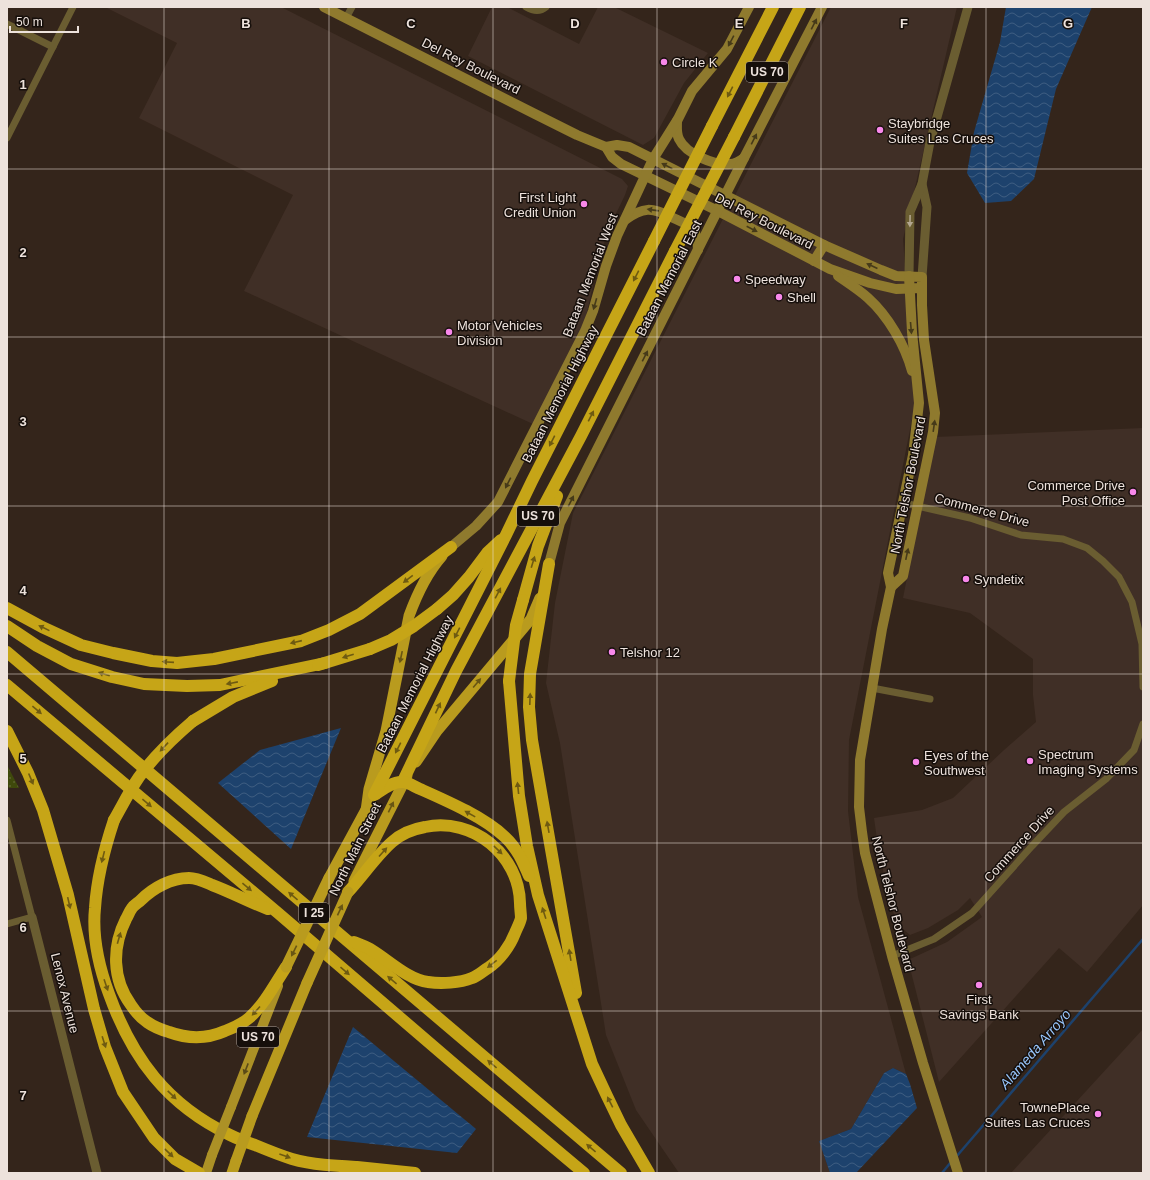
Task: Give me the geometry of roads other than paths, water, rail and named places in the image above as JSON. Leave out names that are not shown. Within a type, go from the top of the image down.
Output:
[{"type":"highway","name":"Bataan Memorial Highway","points":[[374,795],[773,7]]},
{"type":"highway","name":"US 70","points":[[404,781],[456,671],[581,436],[800,7]]},
{"type":"highway","points":[[581,436],[580,449],[559,490],[542,535],[531,568],[516,625],[509,680],[519,796],[527,846],[538,895],[592,1064],[630,1142],[649,1173]]},
{"type":"highway","points":[[415,1173],[326,1165],[292,1159],[230,1135],[206,1122],[183,1106],[158,1081],[146,1066],[130,1043],[118,1017],[100,965],[95,938],[95,909],[98,876],[114,820],[138,778],[170,740],[193,721],[233,697],[255,687],[370,649],[390,640],[414,626],[453,595],[487,553],[506,535]]},
{"type":"highway","points":[[7,608],[42,627],[81,645],[113,653],[152,661],[177,663],[214,659],[301,641],[329,630],[360,614],[451,547]]},
{"type":"highway","points":[[366,811],[369,789],[386,731],[409,616],[415,600],[434,565],[451,547]]},
{"type":"highway","points":[[549,564],[530,674],[529,707],[532,740],[583,1035]]},
{"type":"highway","name":"North Main Street","points":[[232,1173],[252,1116],[307,983],[348,892],[404,781],[437,731],[531,619],[540,599],[549,564]]},
{"type":"highway","points":[[7,626],[36,646],[71,664],[112,677],[144,684],[187,686],[220,685],[325,663]]},
{"type":"highway","name":"I 25","points":[[7,652],[621,1173]]},
{"type":"highway","name":"I 25","points":[[7,685],[584,1173]]},
{"type":"highway","points":[[7,731],[28,773],[43,810],[68,895],[94,1009],[105,1047],[123,1092],[154,1138],[174,1159],[198,1173]]},
{"type":"highway","points":[[374,795],[388,786],[404,781],[437,796],[487,824],[505,837],[516,849],[538,895]]},
{"type":"highway","name":"US 70","points":[[366,811],[374,795]]},
{"type":"highway","name":"North Main Street","points":[[286,967],[329,878],[366,811]]},
{"type":"highway","points":[[341,936],[371,950],[415,978],[426,982],[450,983],[473,978],[495,963],[511,942],[521,918],[520,893],[515,875],[505,857],[486,839],[466,830],[452,826],[433,825],[419,828],[392,841],[348,892]]},
{"type":"highway","points":[[278,913],[200,880],[189,878],[171,881],[151,891],[132,908],[118,938],[115,962],[118,980],[124,996],[134,1010],[146,1022],[181,1036],[206,1038],[235,1027],[248,1019],[262,1004],[286,967]]},
{"type":"main road","name":"Del Rey Boulevard","points":[[324,7],[577,135],[606,147],[616,160],[646,177],[718,211],[830,270],[870,283],[896,289],[922,288]]},
{"type":"main road","name":"Bataan Memorial West","points":[[451,547],[476,526],[498,502],[585,331],[593,311],[611,251],[624,220],[654,159],[678,119],[692,91],[727,49],[749,7]]},
{"type":"main road","name":"Bataan Memorial East","points":[[549,564],[560,523],[822,7]]},
{"type":"main road","points":[[678,119],[677,133],[680,141],[690,152],[716,164],[730,165],[737,163],[744,158]]},
{"type":"main road","name":"Del Rey Boulevard","points":[[606,147],[611,145],[623,145],[629,147],[824,245],[880,270],[896,276],[922,277]]},
{"type":"main road","points":[[624,220],[643,210],[648,209],[660,212],[691,227],[697,237],[698,250]]},
{"type":"main road","points":[[814,261],[824,245]]},
{"type":"main road","points":[[830,270],[868,298],[886,319],[900,340],[910,364],[919,403]]},
{"type":"main road","name":"North Telshor Boulevard","points":[[909,276],[912,332],[919,403],[913,455],[888,573],[891,587],[882,629],[860,760],[860,807],[865,853],[892,956],[923,1063],[958,1173]]},
{"type":"main road","name":"North Telshor Boulevard","points":[[891,587],[903,576],[933,432],[935,413],[924,340],[922,277]]},
{"type":"main road","name":"North Main Street","points":[[206,1173],[286,967]]},
{"type":"street","points":[[7,138],[73,7]]},
{"type":"street","points":[[346,18],[352,7]]},
{"type":"street","points":[[526,7],[541,10],[546,7]]},
{"type":"street","points":[[909,276],[910,212],[922,184],[930,142],[968,7]]},
{"type":"street","points":[[7,24],[53,47]]},
{"type":"street","points":[[922,184],[927,207],[922,277]]},
{"type":"street","name":"Commerce Drive","points":[[904,503],[970,518],[1021,535],[1063,539],[1087,548],[1119,577],[1132,602],[1142,644],[1143,687]]},
{"type":"street","points":[[872,688],[930,699]]},
{"type":"street","name":"Commerce Drive","points":[[892,956],[934,939],[972,913],[1064,812],[1106,779],[1134,750],[1143,724]]},
{"type":"street","name":"Lenox Avenue","points":[[7,820],[97,1173]]},
{"type":"street","points":[[7,924],[32,917]]},
{"type":"water","points":[[1006,7],[1092,7],[1056,89],[1034,179],[1011,201],[985,203],[967,173],[974,132],[1000,42]]},
{"type":"water","points":[[341,728],[291,849],[218,783],[260,750]]},
{"type":"water","points":[[353,1027],[476,1129],[457,1153],[307,1137]]},
{"type":"water","points":[[893,1068],[906,1074],[917,1108],[856,1173],[830,1173],[819,1141],[851,1129],[884,1073]]},
{"type":"waterway","name":"Alameda Arroyo","points":[[956,1157],[1143,939]]},
{"type":"waterway","name":"Alameda Arroyo","points":[[942,1173],[951,1162]]},
{"type":"place","name":"Circle K","points":[[664,62]]},
{"type":"place","name":"Staybridge Suites Las Cruces","points":[[880,130]]},
{"type":"place","name":"First Light Credit Union","points":[[584,204]]},
{"type":"place","name":"Speedway","points":[[737,279]]},
{"type":"place","name":"Shell","points":[[779,297]]},
{"type":"place","name":"Motor Vehicles Division","points":[[449,332]]},
{"type":"place","name":"Commerce Drive Post Office","points":[[1133,492]]},
{"type":"place","name":"Syndetix","points":[[966,579]]},
{"type":"place","name":"Telshor 12","points":[[612,652]]},
{"type":"place","name":"Spectrum Imaging Systems","points":[[1030,761]]},
{"type":"place","name":"Eyes of the Southwest","points":[[916,762]]},
{"type":"place","name":"First Savings Bank","points":[[979,985]]},
{"type":"place","name":"TownePlace Suites Las Cruces","points":[[1098,1114]]}]
